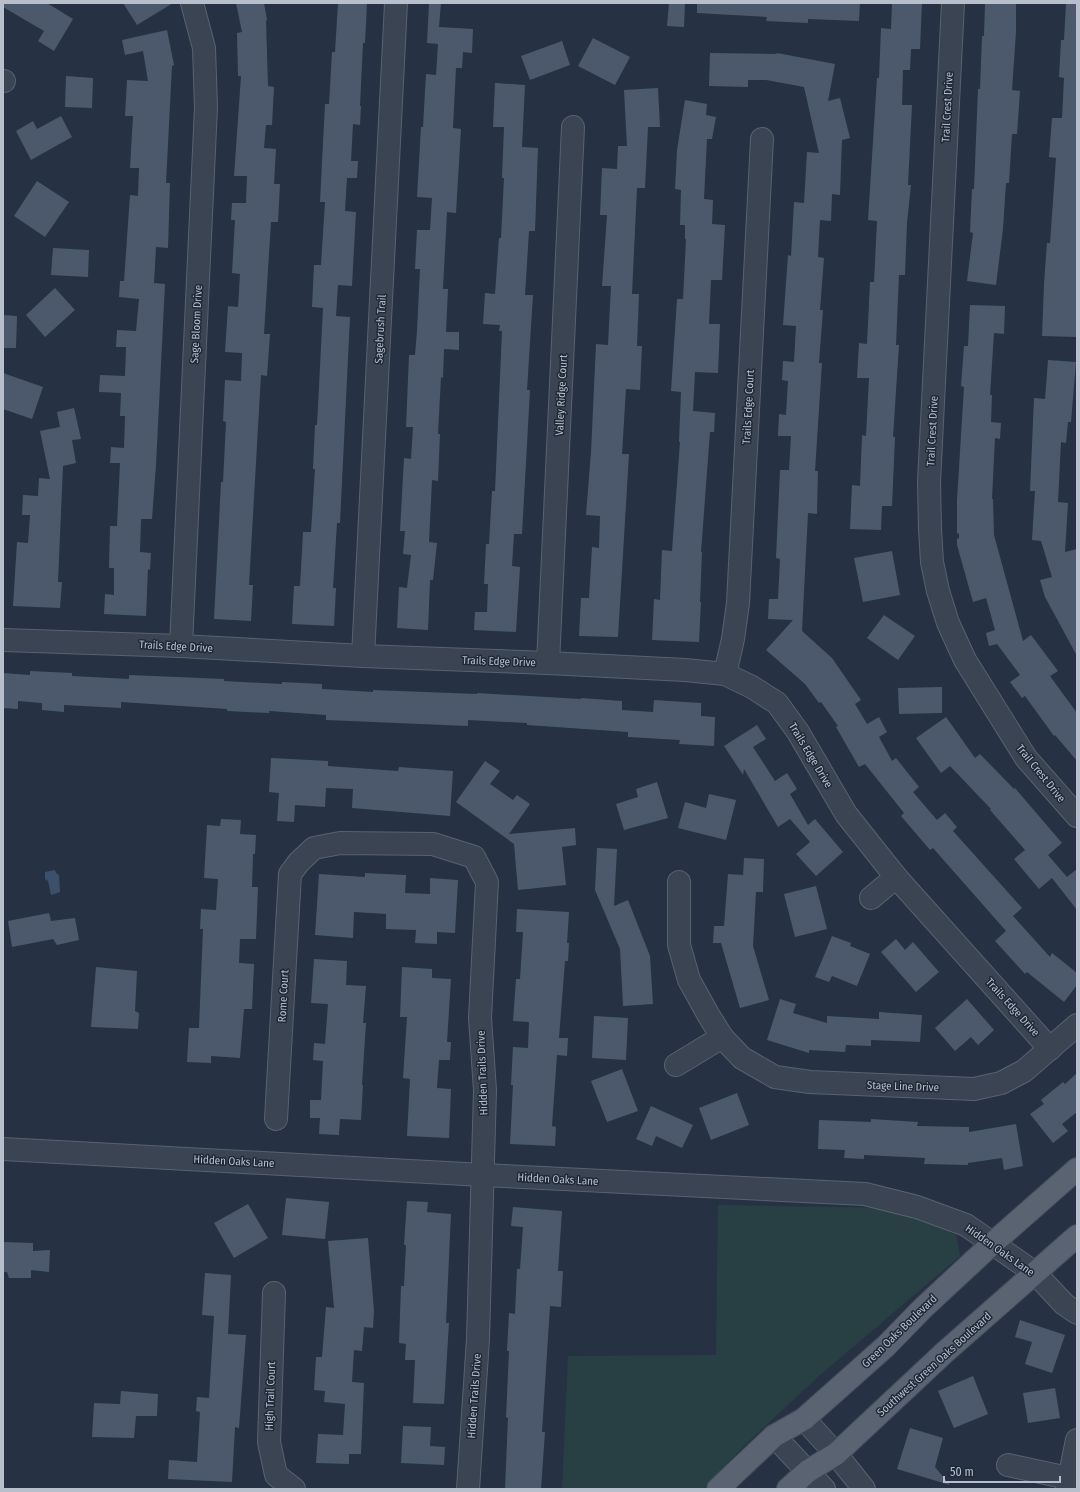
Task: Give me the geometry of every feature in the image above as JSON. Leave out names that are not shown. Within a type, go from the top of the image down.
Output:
[{"type":"main road","name":"Green Oaks Boulevard","points":[[718,1489],[774,1436],[804,1419],[886,1346],[923,1308],[1077,1169]]},
{"type":"main road","name":"Southwest Green Oaks Boulevard","points":[[788,1489],[808,1471],[836,1454],[945,1352],[1077,1236]]},
{"type":"street","name":"Sage Bloom Drive","points":[[181,646],[206,107],[204,48],[192,3]]},
{"type":"street","name":"Sagebrush Trail","points":[[363,656],[396,3]]},
{"type":"street","name":"Trail Crest Drive","points":[[953,3],[929,482],[932,562],[938,591],[948,622],[965,660],[1026,758],[1077,816]]},
{"type":"street","name":"Valley Ridge Court","points":[[548,663],[573,127]]},
{"type":"street","name":"Trails Edge Court","points":[[725,674],[733,639],[738,603],[762,139]]},
{"type":"street","name":"Trails Edge Drive","points":[[3,640],[181,646],[363,656],[548,663],[685,670],[725,674],[752,687],[777,703],[798,732],[846,814],[896,877],[1050,1049]]},
{"type":"street","name":"Hidden Trails Drive","points":[[290,874],[299,862],[314,848],[340,843],[433,844],[474,858],[487,882],[480,1018],[485,1090],[478,1338],[468,1489]]},
{"type":"street","name":"Rome Court","points":[[276,1119],[290,874]]},
{"type":"street","points":[[871,898],[896,877]]},
{"type":"street","name":"Stage Line Drive","points":[[679,882],[680,945],[689,980],[722,1037],[742,1058],[776,1077],[810,1082],[974,1088],[1001,1083],[1024,1071],[1077,1025]]},
{"type":"street","points":[[676,1065],[722,1037]]},
{"type":"street","name":"Hidden Oaks Lane","points":[[3,1149],[865,1194],[916,1207],[966,1226],[1035,1273],[1064,1304],[1077,1313]]},
{"type":"street","name":"High Trail Court","points":[[274,1293],[269,1442],[276,1475],[294,1489]]},
{"type":"street","points":[[804,1419],[836,1454],[864,1489]]},
{"type":"street","points":[[774,1436],[824,1489]]},
{"type":"street","points":[[1008,1465],[1067,1484],[1077,1440]]},
{"type":"green space","points":[[718,1205],[892,1208],[956,1235],[960,1256],[819,1376],[748,1442],[703,1489],[562,1489],[568,1356],[716,1355]]},
{"type":"water","points":[[55,870],[59,875],[60,892],[51,895],[48,881],[45,879],[45,872]]},
{"type":"building","points":[[3,3],[47,3],[73,19],[54,51],[38,41],[44,31],[3,7]]},
{"type":"building","points":[[123,3],[173,3],[137,25]]},
{"type":"building","points":[[236,3],[264,3],[267,20],[268,86],[274,87],[272,125],[266,125],[264,148],[276,149],[274,184],[280,184],[278,222],[271,222],[264,334],[270,334],[267,376],[261,375],[249,585],[253,585],[251,621],[214,619],[221,482],[223,482],[226,422],[223,421],[225,380],[241,381],[242,353],[225,352],[228,306],[238,307],[240,274],[232,273],[235,220],[231,220],[232,203],[246,203],[247,176],[234,176],[241,76],[238,76],[237,33],[242,32]]},
{"type":"building","points":[[338,3],[367,3],[365,43],[363,43],[360,125],[353,124],[351,161],[358,161],[357,178],[347,178],[345,211],[356,212],[352,286],[338,285],[336,316],[350,317],[340,523],[337,523],[333,588],[336,588],[334,626],[292,624],[294,586],[300,586],[303,532],[311,532],[315,469],[313,469],[315,425],[317,425],[323,308],[312,307],[314,265],[321,265],[325,202],[320,202],[325,104],[329,104],[332,52],[335,52]]},
{"type":"building","points":[[429,3],[441,3],[439,27],[473,29],[472,53],[463,52],[462,68],[456,68],[453,128],[461,129],[456,213],[447,212],[443,289],[448,289],[446,332],[459,332],[459,350],[444,349],[438,434],[440,434],[438,481],[432,480],[429,542],[437,543],[433,580],[430,580],[428,630],[397,628],[399,587],[407,588],[411,555],[403,554],[405,531],[400,531],[404,458],[411,459],[413,427],[406,427],[409,355],[415,355],[417,331],[420,269],[415,269],[417,230],[430,230],[432,198],[417,197],[426,74],[436,75],[438,44],[427,43]]},
{"type":"building","points":[[669,3],[685,3],[684,27],[667,26]]},
{"type":"building","points":[[697,3],[860,3],[859,21],[808,19],[808,23],[766,21],[767,17],[697,13]]},
{"type":"building","points":[[892,3],[922,3],[920,49],[911,49],[910,70],[903,70],[902,105],[912,105],[908,185],[911,185],[907,223],[905,275],[899,275],[896,345],[899,345],[893,437],[895,437],[892,506],[882,506],[881,530],[850,529],[852,485],[860,486],[862,435],[866,436],[869,378],[857,378],[859,343],[867,344],[870,282],[874,282],[877,221],[868,220],[877,78],[879,78],[881,28],[891,29]]},
{"type":"building","points":[[985,3],[1016,3],[1016,32],[1012,90],[1020,91],[1017,134],[1012,134],[1009,183],[1006,183],[1003,229],[996,285],[967,281],[973,233],[970,232],[972,189],[974,189],[978,89],[980,89]]},
{"type":"building","points":[[1066,3],[1077,3],[1076,337],[1042,336],[1047,243],[1050,243],[1056,158],[1049,157],[1052,118],[1062,118],[1064,78],[1059,77],[1061,40],[1064,40]]},
{"type":"building","points":[[167,30],[174,65],[172,66],[166,183],[170,183],[168,248],[156,247],[154,283],[165,284],[152,519],[141,519],[140,552],[151,553],[150,570],[148,569],[146,616],[104,614],[105,594],[114,595],[114,568],[109,568],[110,526],[117,526],[120,463],[110,463],[111,447],[124,448],[125,416],[120,416],[121,393],[99,392],[100,375],[125,376],[126,347],[116,347],[117,330],[136,331],[139,299],[119,297],[120,281],[124,281],[130,195],[138,196],[139,168],[130,168],[133,116],[125,116],[127,80],[148,81],[143,51],[125,55],[122,40]]},
{"type":"building","points":[[593,38],[630,57],[615,85],[578,66]]},
{"type":"building","points":[[562,41],[570,65],[530,80],[521,56]]},
{"type":"building","points":[[710,53],[777,53],[835,64],[828,101],[840,98],[850,138],[842,140],[840,195],[832,194],[831,221],[820,220],[818,257],[824,258],[820,310],[823,310],[819,363],[822,363],[815,471],[818,471],[817,514],[808,513],[802,631],[832,658],[861,700],[855,704],[867,724],[879,717],[887,732],[879,737],[892,761],[896,758],[919,787],[913,792],[937,820],[945,813],[957,827],[953,831],[1022,908],[1013,916],[1050,957],[1052,953],[1077,973],[1077,985],[1064,1002],[1027,972],[1025,974],[995,941],[1006,931],[933,848],[930,850],[901,816],[904,813],[865,764],[859,767],[836,727],[838,726],[821,702],[819,703],[805,684],[766,650],[793,620],[768,619],[769,599],[778,599],[780,559],[776,558],[780,470],[789,470],[791,436],[778,436],[779,414],[786,415],[788,381],[782,380],[783,361],[794,362],[796,326],[783,325],[788,255],[791,256],[794,202],[804,203],[807,152],[819,153],[804,87],[766,80],[748,80],[748,87],[709,86]]},
{"type":"building","points":[[66,76],[93,78],[92,108],[65,107]]},
{"type":"building","points":[[495,83],[525,85],[522,147],[538,148],[535,231],[529,231],[525,295],[533,295],[527,390],[530,390],[522,534],[514,534],[512,566],[520,567],[516,632],[474,630],[475,612],[487,612],[488,584],[484,584],[486,544],[489,544],[492,491],[495,491],[502,331],[499,331],[500,325],[483,324],[485,293],[495,294],[499,238],[501,238],[504,178],[502,178],[504,127],[493,127]]},
{"type":"building","points":[[658,88],[660,127],[648,127],[645,188],[637,188],[632,294],[639,294],[637,346],[642,346],[640,390],[626,389],[622,454],[629,454],[618,637],[579,636],[581,598],[589,598],[592,547],[599,548],[600,516],[586,515],[591,452],[596,344],[608,345],[611,286],[602,286],[607,215],[600,215],[602,168],[617,169],[618,146],[627,146],[624,90]]},
{"type":"building","points":[[685,100],[707,104],[706,115],[716,117],[712,139],[707,139],[704,199],[713,200],[712,224],[725,225],[722,280],[711,280],[709,324],[720,324],[718,373],[695,372],[693,411],[715,413],[714,432],[710,432],[701,552],[699,642],[652,640],[654,599],[660,600],[662,550],[672,551],[680,442],[681,392],[671,391],[677,299],[683,299],[686,239],[685,225],[680,225],[681,190],[675,189],[677,150]]},
{"type":"building","points":[[61,116],[72,137],[31,160],[16,131],[33,121],[37,129]]},
{"type":"building","points":[[37,181],[69,202],[45,237],[14,216]]},
{"type":"building","points":[[53,248],[89,250],[88,277],[51,275]]},
{"type":"building","points":[[55,288],[75,310],[45,337],[26,315]]},
{"type":"building","points":[[970,305],[1005,306],[1004,334],[994,333],[990,395],[992,395],[991,422],[1001,423],[1000,439],[995,438],[992,499],[994,535],[1023,641],[1031,635],[1058,671],[1050,676],[1077,713],[1077,761],[1055,735],[1054,736],[1025,696],[1022,698],[1010,682],[1020,675],[997,644],[989,646],[986,633],[995,630],[986,598],[973,602],[957,545],[959,534],[957,533],[957,500],[964,387],[961,386],[964,346],[968,346]]},
{"type":"building","points":[[3,315],[17,316],[16,348],[3,348]]},
{"type":"building","points":[[1048,360],[1076,362],[1071,422],[1068,422],[1066,443],[1061,442],[1058,502],[1068,503],[1065,552],[1077,549],[1077,656],[1045,597],[1040,580],[1052,577],[1041,541],[1032,540],[1035,491],[1030,491],[1034,398],[1045,399]]},
{"type":"building","points":[[3,373],[43,387],[32,419],[3,409]]},
{"type":"building","points":[[74,408],[81,439],[72,440],[76,463],[63,466],[58,582],[62,582],[60,608],[13,606],[17,542],[28,543],[30,515],[22,515],[23,495],[38,496],[39,478],[50,479],[40,431],[60,427],[57,412]]},
{"type":"building","points":[[892,551],[900,595],[863,602],[854,558]]},
{"type":"building","points":[[884,615],[915,636],[898,660],[867,638]]},
{"type":"building","points":[[30,671],[72,673],[72,676],[129,679],[129,675],[224,679],[224,681],[282,684],[282,682],[322,684],[322,689],[373,692],[373,690],[581,698],[622,701],[622,710],[653,712],[654,700],[701,703],[701,716],[715,717],[714,746],[679,744],[680,740],[628,737],[628,732],[527,725],[527,723],[468,720],[468,726],[326,720],[326,715],[269,711],[269,713],[227,711],[227,709],[121,702],[121,708],[64,705],[64,712],[42,710],[42,703],[18,701],[18,709],[3,708],[3,673],[30,675]]},
{"type":"building","points":[[942,687],[942,713],[899,714],[898,688]]},
{"type":"building","points":[[946,717],[975,758],[980,754],[1014,789],[1015,788],[1062,843],[1048,855],[1067,877],[1077,869],[1077,910],[1052,878],[1039,889],[1014,859],[1025,850],[990,810],[991,809],[950,766],[941,773],[916,738]]},
{"type":"building","points":[[757,725],[766,739],[753,747],[775,781],[787,773],[797,789],[790,794],[808,825],[815,819],[843,852],[816,876],[796,854],[810,842],[790,819],[778,827],[744,769],[743,775],[724,746]]},
{"type":"building","points":[[271,758],[328,761],[328,766],[398,771],[399,767],[453,771],[450,816],[352,808],[353,789],[326,788],[325,807],[295,805],[294,822],[277,821],[279,793],[269,792]]},
{"type":"building","points":[[485,761],[500,771],[490,784],[513,800],[517,795],[530,804],[509,834],[575,828],[576,845],[562,847],[566,885],[518,890],[514,844],[456,802]]},
{"type":"building","points":[[657,782],[668,818],[624,830],[616,804],[638,797],[636,789]]},
{"type":"building","points":[[709,794],[736,800],[726,840],[678,828],[685,802],[706,808]]},
{"type":"building","points":[[221,819],[241,820],[240,834],[256,835],[255,854],[253,854],[252,887],[258,887],[256,939],[240,939],[239,963],[254,964],[252,1009],[244,1009],[240,1058],[211,1056],[211,1063],[187,1062],[189,1028],[199,1028],[203,929],[200,929],[201,909],[216,910],[218,879],[204,878],[207,825],[220,826]]},
{"type":"building","points":[[597,848],[617,849],[614,906],[628,900],[650,956],[653,1004],[623,1006],[620,949],[595,890]]},
{"type":"building","points":[[744,858],[764,859],[763,892],[756,892],[753,946],[769,1000],[740,1008],[721,943],[713,943],[714,926],[724,926],[728,874],[743,875]]},
{"type":"building","points":[[365,873],[406,875],[405,893],[430,894],[430,878],[458,880],[455,933],[437,932],[437,944],[415,943],[416,930],[386,929],[386,914],[354,912],[353,938],[315,935],[319,874],[365,877]]},
{"type":"building","points":[[816,886],[827,929],[795,937],[784,894]]},
{"type":"building","points":[[517,909],[569,912],[567,943],[569,943],[568,961],[565,961],[559,1038],[568,1038],[567,1056],[557,1055],[552,1126],[556,1127],[555,1146],[510,1144],[513,1047],[528,1048],[529,1022],[513,1021],[516,979],[520,979],[523,932],[516,932]]},
{"type":"building","points":[[49,913],[51,921],[75,918],[79,940],[57,945],[53,939],[12,947],[8,921]]},
{"type":"building","points":[[832,936],[851,943],[850,946],[870,954],[857,986],[832,976],[829,982],[815,977]]},
{"type":"building","points":[[896,939],[905,950],[913,942],[939,972],[916,992],[881,952]]},
{"type":"building","points":[[314,959],[347,961],[346,985],[366,986],[363,1023],[366,1023],[361,1120],[340,1119],[339,1135],[319,1134],[320,1118],[310,1118],[310,1100],[321,1100],[323,1061],[313,1060],[314,1043],[325,1044],[328,1004],[311,1003]]},
{"type":"building","points":[[96,967],[137,971],[135,1011],[139,1013],[138,1029],[91,1027]]},
{"type":"building","points":[[402,967],[432,969],[432,978],[451,979],[447,1042],[451,1042],[450,1060],[439,1060],[437,1088],[451,1089],[449,1138],[407,1136],[410,1079],[403,1078],[407,1017],[400,1017]]},
{"type":"building","points":[[780,999],[796,1004],[793,1013],[827,1023],[827,1016],[879,1019],[879,1012],[922,1015],[920,1042],[871,1040],[871,1046],[846,1045],[845,1052],[809,1050],[809,1053],[767,1040]]},
{"type":"building","points":[[967,999],[994,1030],[978,1045],[971,1037],[955,1051],[935,1028]]},
{"type":"building","points":[[594,1016],[628,1018],[626,1060],[592,1058]]},
{"type":"building","points":[[622,1069],[638,1111],[607,1122],[591,1081]]},
{"type":"building","points":[[1077,1073],[1077,1112],[1062,1124],[1068,1131],[1053,1143],[1030,1114],[1044,1104],[1041,1100],[1063,1082],[1065,1084]]},
{"type":"building","points":[[737,1093],[749,1125],[711,1140],[699,1108]]},
{"type":"building","points":[[651,1106],[693,1125],[682,1148],[656,1136],[652,1146],[636,1139]]},
{"type":"building","points":[[871,1119],[918,1122],[917,1126],[969,1127],[969,1132],[1016,1124],[1023,1166],[1004,1170],[1002,1158],[968,1163],[968,1165],[924,1164],[925,1158],[864,1155],[864,1159],[844,1158],[845,1150],[818,1149],[819,1120],[871,1122]]},
{"type":"building","points":[[286,1198],[329,1202],[325,1239],[282,1235]]},
{"type":"building","points":[[407,1201],[428,1202],[427,1212],[451,1214],[446,1323],[449,1323],[444,1404],[413,1403],[415,1360],[405,1360],[406,1344],[399,1343],[401,1286],[404,1286],[406,1245],[404,1245]]},
{"type":"building","points":[[248,1204],[268,1238],[234,1258],[214,1223]]},
{"type":"building","points":[[513,1207],[562,1211],[558,1271],[563,1271],[561,1307],[550,1306],[542,1432],[545,1432],[541,1489],[505,1489],[508,1418],[506,1417],[509,1313],[515,1314],[517,1269],[520,1269],[523,1227],[511,1226]]},
{"type":"building","points":[[368,1238],[374,1310],[373,1328],[364,1327],[362,1351],[354,1350],[352,1382],[364,1383],[361,1454],[349,1454],[349,1464],[316,1463],[318,1434],[343,1435],[345,1404],[324,1402],[325,1391],[314,1390],[316,1357],[322,1357],[326,1307],[334,1308],[328,1241]]},
{"type":"building","points":[[3,1242],[33,1243],[33,1251],[50,1250],[49,1272],[31,1270],[31,1278],[9,1278],[7,1272],[3,1272]]},
{"type":"building","points":[[205,1273],[231,1275],[228,1334],[246,1335],[239,1428],[235,1427],[232,1482],[168,1479],[169,1460],[197,1462],[200,1412],[196,1411],[197,1397],[209,1398],[214,1316],[202,1315]]},
{"type":"building","points":[[1020,1320],[1065,1335],[1052,1373],[1025,1364],[1032,1342],[1015,1337]]},
{"type":"building","points":[[973,1376],[988,1414],[954,1428],[938,1391]]},
{"type":"building","points":[[1055,1388],[1060,1418],[1028,1423],[1023,1393]]},
{"type":"building","points":[[121,1391],[158,1394],[157,1416],[136,1416],[134,1438],[92,1437],[94,1403],[120,1404]]},
{"type":"building","points":[[403,1426],[431,1427],[430,1446],[445,1447],[444,1465],[401,1463]]},
{"type":"building","points":[[910,1428],[943,1438],[935,1467],[950,1485],[897,1469]]}]
